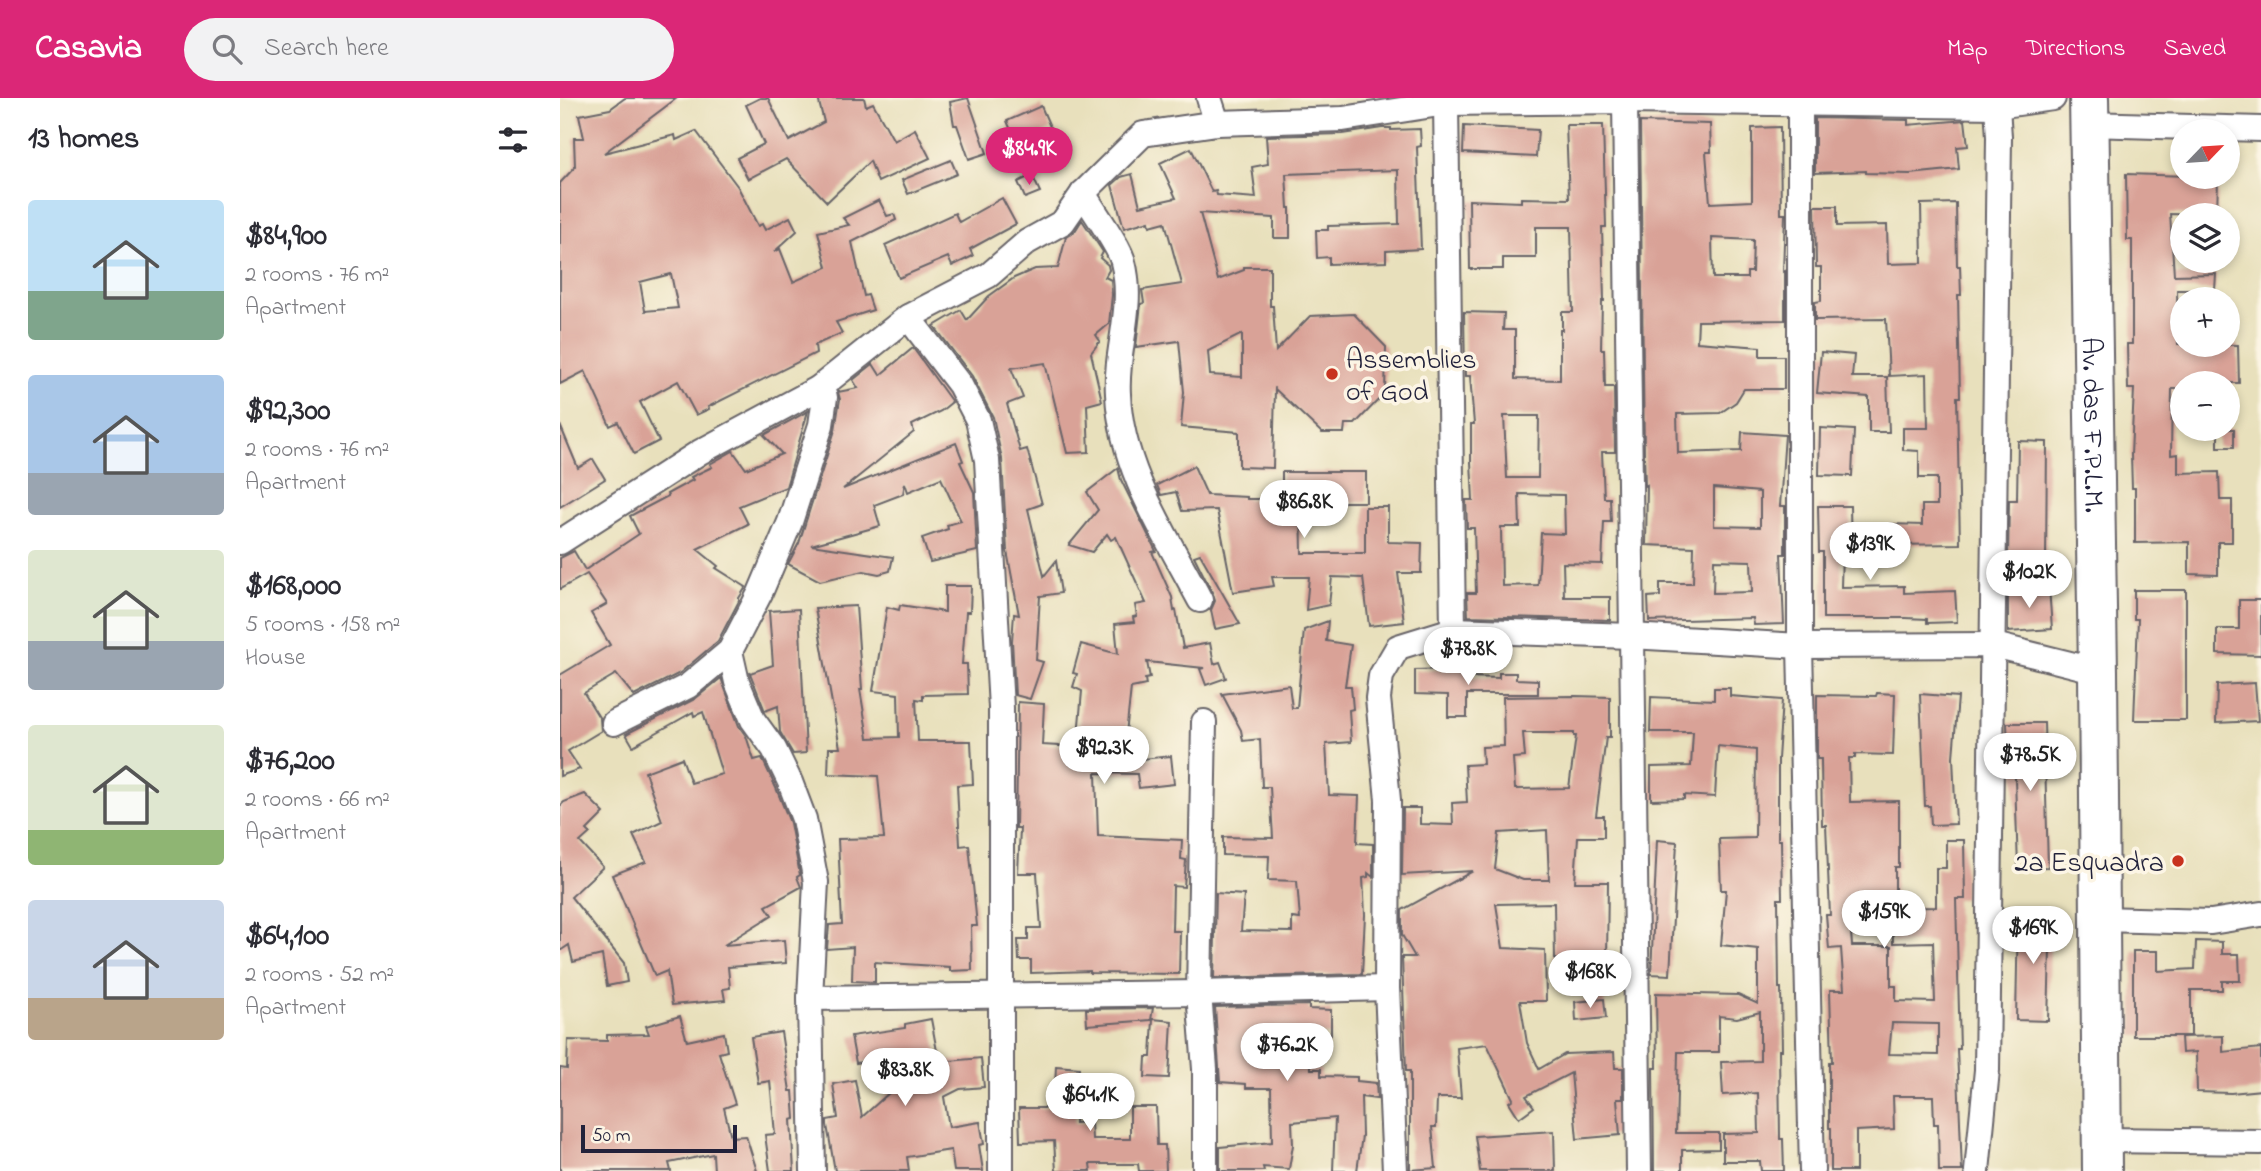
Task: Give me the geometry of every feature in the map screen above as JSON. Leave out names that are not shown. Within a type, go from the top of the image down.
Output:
[{"type":"main road","name":"Av. das F.P.L.M.","points":[[2088,111],[2098,671],[2102,1156]]},
{"type":"street","points":[[1209,98],[1217,123]]},
{"type":"street","points":[[560,542],[700,452],[819,388],[908,317],[989,275],[1027,242],[1063,222],[1083,193],[1143,134],[1217,123],[1343,119],[1446,103],[1625,101],[1997,106],[2053,98]]},
{"type":"street","points":[[1625,101],[1639,1171]]},
{"type":"street","points":[[1446,103],[1453,630]]},
{"type":"street","points":[[1800,104],[1800,646],[1812,1171]]},
{"type":"street","points":[[1977,1171],[1987,1070],[1994,645],[1994,394],[1999,136],[1997,106]]},
{"type":"street","points":[[2088,111],[2261,129]]},
{"type":"street","points":[[1083,193],[1123,261],[1128,312],[1119,363],[1118,394],[1137,480],[1200,600]]},
{"type":"street","points":[[908,317],[960,385],[978,420],[987,460],[1001,708],[1001,1171]]},
{"type":"street","points":[[614,723],[688,686],[730,651],[765,581],[808,472],[821,425],[825,397],[819,388]]},
{"type":"street","points":[[1395,1171],[1387,988],[1388,800],[1378,698],[1381,676],[1398,648],[1453,630],[1631,635],[1800,646],[1994,645],[2098,671]]},
{"type":"street","points":[[730,651],[737,681],[753,720],[774,749],[804,819],[816,882],[810,998],[813,1171]]},
{"type":"street","points":[[1204,722],[1199,993],[1205,1069],[1206,1171]]},
{"type":"street","points":[[2100,919],[2211,922],[2261,914]]},
{"type":"street","points":[[810,998],[1387,988]]},
{"type":"street","points":[[2102,1156],[2261,1142]]},
{"type":"building","points":[[625,98],[677,98],[604,153],[675,135],[676,140],[696,131],[738,187],[758,226],[762,224],[765,230],[790,217],[797,231],[774,252],[780,249],[793,282],[827,267],[818,232],[849,225],[843,218],[879,200],[887,216],[894,214],[896,220],[852,242],[864,296],[868,295],[873,310],[836,322],[842,333],[815,345],[816,353],[696,415],[678,381],[640,402],[659,441],[634,454],[618,422],[610,426],[585,371],[560,384],[560,183],[575,167],[574,138],[584,138],[579,115],[610,109]],"holes":[[[671,274],[678,308],[645,311],[640,282]]]},
{"type":"building","points":[[760,98],[768,98],[789,141],[824,122],[818,98],[864,98],[866,106],[873,103],[894,141],[915,129],[930,158],[878,182],[870,161],[827,202],[786,159],[748,179],[737,158],[764,144],[746,105]]},
{"type":"building","points":[[968,98],[987,153],[969,159],[957,125],[954,125],[950,102]]},
{"type":"building","points":[[1041,106],[1051,129],[1017,144],[1007,121]]},
{"type":"building","points":[[1815,118],[1908,120],[1908,125],[1965,120],[1968,146],[1957,147],[1959,169],[1910,174],[1866,171],[1815,173]]},
{"type":"building","points":[[1640,122],[1710,124],[1711,152],[1706,152],[1710,203],[1752,201],[1752,128],[1780,127],[1781,214],[1785,214],[1785,320],[1698,321],[1697,342],[1760,347],[1760,356],[1784,356],[1784,389],[1744,389],[1736,402],[1720,413],[1677,414],[1678,453],[1741,451],[1742,432],[1785,435],[1780,506],[1785,506],[1785,554],[1781,554],[1784,624],[1754,625],[1753,618],[1649,621],[1648,597],[1660,596],[1660,583],[1693,583],[1694,547],[1646,545],[1647,485],[1645,486]],"holes":[[[1712,238],[1753,240],[1752,272],[1747,272],[1747,278],[1713,278]],[[1714,488],[1760,492],[1760,527],[1714,526]],[[1714,560],[1751,561],[1752,592],[1713,593]]]},
{"type":"building","points":[[1566,125],[1603,125],[1606,227],[1602,227],[1604,301],[1601,349],[1604,349],[1605,387],[1614,387],[1615,452],[1602,452],[1604,498],[1610,498],[1611,522],[1604,522],[1602,564],[1563,563],[1564,597],[1610,597],[1610,620],[1468,616],[1467,593],[1476,593],[1474,528],[1467,528],[1466,500],[1473,500],[1471,424],[1474,424],[1470,376],[1465,376],[1464,312],[1504,313],[1503,330],[1515,330],[1515,379],[1560,380],[1562,312],[1573,312],[1571,227],[1536,227],[1536,258],[1503,258],[1503,269],[1470,269],[1469,200],[1521,202],[1521,198],[1569,199]],"holes":[[[1504,416],[1539,416],[1538,478],[1507,478]],[[1519,494],[1564,495],[1565,534],[1541,533],[1538,585],[1502,586],[1501,527],[1520,527]]]},
{"type":"building","points":[[1464,126],[1538,130],[1536,157],[1463,153]]},
{"type":"building","points":[[1382,128],[1420,129],[1421,146],[1417,147],[1421,249],[1386,251],[1386,262],[1329,264],[1329,257],[1317,258],[1316,230],[1328,230],[1328,226],[1399,224],[1398,170],[1286,174],[1290,238],[1274,238],[1274,218],[1200,213],[1218,280],[1244,270],[1244,267],[1270,267],[1270,306],[1273,306],[1276,351],[1310,316],[1354,314],[1386,347],[1385,393],[1355,424],[1345,424],[1344,433],[1322,433],[1275,389],[1273,468],[1239,467],[1239,432],[1181,427],[1184,392],[1179,341],[1136,347],[1141,304],[1144,303],[1142,290],[1182,284],[1165,222],[1150,226],[1149,221],[1124,228],[1112,185],[1121,177],[1132,174],[1140,206],[1176,198],[1160,163],[1191,148],[1212,192],[1216,191],[1217,195],[1256,198],[1252,167],[1268,164],[1266,136],[1343,134]],"holes":[[[1242,334],[1242,377],[1210,375],[1208,351]]]},
{"type":"building","points":[[951,160],[957,174],[908,194],[902,180]]},
{"type":"building","points":[[2126,174],[2170,175],[2170,189],[2218,189],[2217,203],[2170,203],[2170,273],[2216,274],[2215,287],[2170,287],[2170,357],[2238,357],[2239,371],[2170,371],[2170,441],[2171,455],[2178,454],[2178,473],[2219,472],[2220,500],[2232,500],[2232,542],[2218,542],[2218,575],[2189,574],[2189,542],[2135,543],[2135,488],[2132,488],[2131,455],[2134,389],[2128,389],[2127,344],[2132,344],[2132,240],[2127,240]]},
{"type":"building","points":[[1032,175],[1040,192],[1025,198],[1018,182]]},
{"type":"building","points":[[1002,198],[1016,224],[970,249],[973,256],[952,266],[948,257],[899,278],[885,245],[955,213],[959,222]]},
{"type":"building","points":[[1956,203],[1957,266],[1960,266],[1961,295],[1958,295],[1960,397],[1957,397],[1960,544],[1890,545],[1891,524],[1922,525],[1922,505],[1937,505],[1937,478],[1919,478],[1919,451],[1903,450],[1903,428],[1928,428],[1927,374],[1889,376],[1886,319],[1815,320],[1815,302],[1821,301],[1821,267],[1816,267],[1815,206],[1837,206],[1837,226],[1887,225],[1888,264],[1922,263],[1921,204]]},
{"type":"building","points":[[1082,220],[1103,252],[1100,258],[1108,265],[1109,270],[1105,277],[1111,280],[1112,295],[1109,324],[1096,335],[1100,341],[1091,353],[1102,401],[1087,405],[1089,452],[1067,453],[1045,363],[1011,368],[1023,398],[1007,404],[1020,451],[1027,449],[1042,504],[1028,509],[1044,576],[1056,561],[1061,593],[1040,596],[1036,660],[1043,662],[1030,699],[1015,695],[1012,641],[1014,614],[1019,615],[1007,551],[1002,459],[993,417],[972,376],[934,326],[961,310],[967,320],[989,296],[1014,278],[1035,269],[1058,268],[1066,237],[1075,231]]},
{"type":"building","points":[[913,348],[952,402],[941,411],[912,425],[914,432],[843,489],[956,443],[963,461],[960,462],[974,492],[977,551],[930,562],[922,538],[948,529],[947,525],[961,521],[941,478],[908,492],[905,483],[903,494],[874,505],[880,526],[811,545],[893,557],[890,571],[879,574],[864,571],[820,581],[788,564],[799,543],[835,430],[840,399],[838,392],[858,388],[853,380],[873,364],[880,375]]},
{"type":"building","points":[[1821,352],[1854,355],[1852,377],[1887,377],[1889,432],[1869,432],[1869,397],[1817,393]]},
{"type":"building","points":[[808,411],[786,487],[739,506],[748,524],[697,549],[718,566],[716,568],[746,587],[718,641],[680,673],[634,696],[616,674],[584,693],[600,719],[601,731],[568,751],[580,769],[560,776],[560,675],[610,645],[591,613],[607,604],[587,574],[560,589],[560,558],[574,551],[585,570],[639,534],[630,516],[668,496],[667,494],[693,480],[691,477],[712,467],[710,464],[733,451],[746,469],[782,454],[764,435]]},
{"type":"building","points":[[560,425],[578,468],[593,459],[605,479],[560,507]]},
{"type":"building","points":[[1820,428],[1854,430],[1852,476],[1819,475]]},
{"type":"building","points":[[2018,441],[2047,442],[2046,563],[2008,561],[2009,500],[2017,500]]},
{"type":"building","points":[[2218,441],[2234,441],[2234,447],[2218,447]]},
{"type":"building","points":[[1194,466],[1207,495],[1247,499],[1282,499],[1282,472],[1366,472],[1366,502],[1301,502],[1302,553],[1365,553],[1365,507],[1388,507],[1388,542],[1422,543],[1421,573],[1398,573],[1404,622],[1369,626],[1363,578],[1332,577],[1329,605],[1306,610],[1309,577],[1272,577],[1274,586],[1233,592],[1217,510],[1182,511],[1176,492],[1161,495],[1157,485]]},
{"type":"building","points":[[1118,468],[1121,480],[1156,551],[1152,552],[1172,597],[1183,648],[1210,643],[1214,664],[1220,662],[1226,678],[1206,685],[1200,669],[1204,668],[1147,662],[1150,678],[1145,679],[1146,685],[1131,688],[1123,761],[1171,756],[1174,784],[1139,788],[1137,774],[1096,773],[1098,836],[1182,840],[1181,859],[1186,860],[1184,887],[1173,886],[1172,931],[1180,931],[1179,974],[1090,971],[1031,973],[1031,960],[1019,960],[1018,940],[1028,940],[1028,928],[1041,928],[1037,873],[1018,873],[1018,702],[1044,704],[1042,745],[1077,747],[1082,691],[1073,687],[1077,674],[1073,673],[1081,644],[1118,654],[1115,624],[1134,622],[1133,617],[1137,616],[1135,605],[1146,603],[1116,537],[1111,540],[1107,534],[1092,552],[1069,545],[1098,510],[1087,492]]},
{"type":"building","points":[[1818,506],[1850,506],[1851,552],[1842,552],[1841,587],[1904,586],[1904,593],[1955,591],[1957,622],[1927,623],[1927,619],[1906,618],[1823,618],[1823,552],[1819,552]]},
{"type":"building","points":[[1200,554],[1240,624],[1215,629],[1211,610],[1215,601],[1213,594],[1194,556]]},
{"type":"building","points":[[945,586],[971,586],[962,664],[967,664],[968,694],[923,695],[923,700],[916,699],[918,741],[971,741],[973,784],[957,785],[960,846],[969,845],[977,926],[971,926],[972,970],[950,971],[950,967],[875,962],[875,982],[852,981],[853,947],[827,949],[829,925],[842,924],[838,839],[884,838],[878,776],[828,774],[829,748],[840,748],[815,608],[856,606],[860,689],[868,738],[899,737],[898,694],[873,691],[887,607],[899,610],[900,605],[945,612]]},
{"type":"building","points":[[2049,587],[2052,629],[2008,632],[2008,589]]},
{"type":"building","points":[[2134,590],[2186,590],[2186,720],[2134,720],[2138,619],[2134,619]]},
{"type":"building","points":[[2239,600],[2261,600],[2261,655],[2217,654],[2217,629],[2239,629]]},
{"type":"building","points":[[799,609],[806,753],[793,754],[780,732],[778,706],[765,711],[750,673],[773,665],[769,611]]},
{"type":"building","points":[[1328,621],[1326,641],[1351,645],[1345,686],[1351,686],[1353,709],[1349,710],[1351,742],[1326,744],[1329,795],[1359,796],[1357,843],[1373,844],[1373,877],[1368,873],[1368,877],[1363,878],[1365,915],[1362,974],[1214,978],[1216,893],[1244,895],[1241,931],[1292,932],[1292,918],[1300,919],[1297,881],[1268,880],[1269,856],[1223,855],[1223,837],[1273,838],[1270,787],[1262,787],[1260,739],[1243,741],[1241,730],[1222,694],[1289,685],[1292,708],[1297,708],[1304,630]]},
{"type":"building","points":[[1468,669],[1468,677],[1499,678],[1499,673],[1516,673],[1516,679],[1538,680],[1538,694],[1467,694],[1467,717],[1448,717],[1448,695],[1415,694],[1415,670]]},
{"type":"building","points":[[721,678],[754,760],[762,758],[790,823],[800,875],[797,877],[801,887],[766,906],[772,915],[724,945],[784,940],[786,963],[728,967],[730,988],[723,989],[725,1000],[672,1005],[667,971],[655,976],[612,875],[646,862],[633,835],[662,821],[645,772],[682,758],[691,783],[722,774],[703,712],[694,716],[693,712],[633,746],[626,734],[695,699]]},
{"type":"building","points":[[2255,683],[2258,721],[2216,723],[2217,685]]},
{"type":"building","points":[[1714,688],[1730,688],[1730,696],[1782,700],[1778,759],[1778,840],[1781,840],[1782,899],[1778,899],[1782,1050],[1779,1050],[1780,1139],[1783,1139],[1784,1171],[1761,1171],[1760,1161],[1723,1161],[1723,1134],[1759,1133],[1758,1093],[1723,1095],[1721,1062],[1760,1061],[1760,1012],[1737,1018],[1719,1016],[1719,1052],[1678,1052],[1676,1133],[1719,1133],[1719,1149],[1682,1150],[1682,1171],[1654,1171],[1653,1068],[1657,1068],[1656,993],[1738,995],[1758,1004],[1758,949],[1721,945],[1726,890],[1721,890],[1719,839],[1755,838],[1756,750],[1718,746],[1715,797],[1684,795],[1684,799],[1651,800],[1651,767],[1691,766],[1693,732],[1650,732],[1651,697],[1714,700]]},
{"type":"building","points":[[1877,693],[1895,694],[1893,755],[1855,754],[1855,758],[1849,758],[1850,802],[1899,801],[1899,867],[1895,867],[1895,905],[1849,905],[1852,946],[1891,946],[1891,986],[1896,986],[1896,1001],[1935,1002],[1933,942],[1893,943],[1892,908],[1936,907],[1936,868],[1946,868],[1946,840],[1964,840],[1965,899],[1956,899],[1960,1049],[1957,1049],[1962,1171],[1939,1171],[1938,1124],[1934,1124],[1933,1096],[1893,1096],[1894,1129],[1856,1131],[1856,1171],[1831,1171],[1830,990],[1844,990],[1841,948],[1829,949],[1826,915],[1830,915],[1826,825],[1822,825],[1821,759],[1817,759],[1817,695],[1876,696]],"holes":[[[1892,1023],[1938,1024],[1938,1055],[1889,1054]]]},
{"type":"building","points":[[1920,694],[1958,697],[1953,757],[1956,824],[1931,825],[1930,806],[1925,806]]},
{"type":"building","points":[[1503,697],[1610,697],[1610,737],[1606,737],[1596,816],[1604,816],[1604,837],[1578,837],[1575,882],[1608,882],[1607,959],[1555,960],[1554,903],[1496,904],[1503,948],[1545,950],[1546,1001],[1520,1001],[1527,1043],[1539,1069],[1565,1054],[1614,1052],[1615,1068],[1623,1068],[1623,1099],[1617,1099],[1620,1135],[1577,1139],[1571,1073],[1526,1096],[1534,1107],[1519,1118],[1509,1102],[1513,1099],[1487,1044],[1457,1048],[1461,1098],[1437,1098],[1436,1127],[1432,1127],[1436,1168],[1410,1170],[1410,1071],[1406,1071],[1402,957],[1415,957],[1402,935],[1402,910],[1473,871],[1402,875],[1403,808],[1420,808],[1420,824],[1453,825],[1452,803],[1467,802],[1465,765],[1483,764],[1482,747],[1504,746]],"holes":[[[1523,733],[1574,733],[1576,736],[1569,788],[1515,789],[1513,758],[1525,757]],[[1547,830],[1549,880],[1523,880],[1495,869],[1499,833]]]},
{"type":"building","points":[[2007,723],[2044,723],[2048,867],[2018,868],[2014,749],[2008,749]]},
{"type":"building","points":[[585,794],[604,813],[587,830],[590,833],[580,842],[603,867],[571,897],[624,963],[627,982],[607,986],[602,955],[573,962],[569,945],[560,951],[560,806]]},
{"type":"building","points":[[1657,840],[1677,842],[1670,975],[1651,974]]},
{"type":"building","points":[[2018,912],[2051,913],[2048,1021],[2016,1020]]},
{"type":"building","points":[[2196,941],[2222,942],[2222,954],[2239,954],[2240,981],[2222,981],[2222,990],[2191,990],[2191,1036],[2133,1036],[2133,951],[2158,951],[2158,971],[2195,969]]},
{"type":"building","points":[[1604,999],[1606,1018],[1576,1021],[1575,1002]]},
{"type":"building","points":[[1309,1005],[1309,1009],[1331,1010],[1331,1035],[1309,1035],[1311,1069],[1321,1069],[1321,1076],[1357,1077],[1357,1081],[1376,1083],[1377,1099],[1361,1097],[1362,1136],[1357,1171],[1333,1171],[1335,1118],[1292,1122],[1293,1145],[1289,1169],[1263,1167],[1264,1171],[1220,1171],[1220,1147],[1272,1142],[1271,1088],[1246,1088],[1246,1084],[1220,1082],[1215,1007]]},
{"type":"building","points":[[1153,1008],[1151,1020],[1087,1025],[1086,1009]]},
{"type":"building","points":[[680,1016],[687,1041],[724,1033],[727,1051],[719,1053],[735,1104],[724,1108],[731,1137],[746,1136],[757,1171],[714,1171],[713,1154],[669,1163],[671,1171],[560,1171],[560,1068],[567,1069],[568,1040],[607,1041],[607,1035],[649,1034],[646,1026]]},
{"type":"building","points":[[931,1019],[939,1062],[981,1058],[984,1087],[960,1089],[944,1097],[949,1127],[980,1122],[984,1144],[979,1145],[983,1171],[954,1171],[951,1150],[907,1157],[909,1171],[835,1171],[827,1125],[827,1120],[838,1118],[833,1084],[855,1080],[862,1117],[936,1051],[856,1063],[851,1036],[905,1028],[905,1024]]},
{"type":"building","points":[[1153,1019],[1172,1021],[1169,1078],[1145,1077],[1146,1057],[1151,1057]]},
{"type":"building","points":[[781,1032],[790,1091],[793,1091],[795,1119],[791,1120],[794,1171],[770,1171],[765,1135],[775,1134],[770,1081],[758,1083],[751,1037]]},
{"type":"building","points":[[2223,1036],[2223,1052],[2261,1048],[2261,1090],[2197,1092],[2196,1052],[2182,1053],[2181,1037]]},
{"type":"building","points":[[1056,1066],[1079,1068],[1075,1123],[1091,1122],[1092,1139],[1130,1139],[1130,1107],[1156,1107],[1157,1145],[1165,1145],[1166,1171],[1139,1171],[1138,1164],[1090,1164],[1091,1171],[1056,1171],[1054,1141],[1020,1142],[1019,1108],[1054,1108]]},
{"type":"building","points":[[1554,1131],[1555,1171],[1480,1171],[1475,1136]]},
{"type":"place","name":"Assemblies of God","points":[[1332,374]]},
{"type":"place","name":"2a Esquadra","points":[[2178,861]]}]
